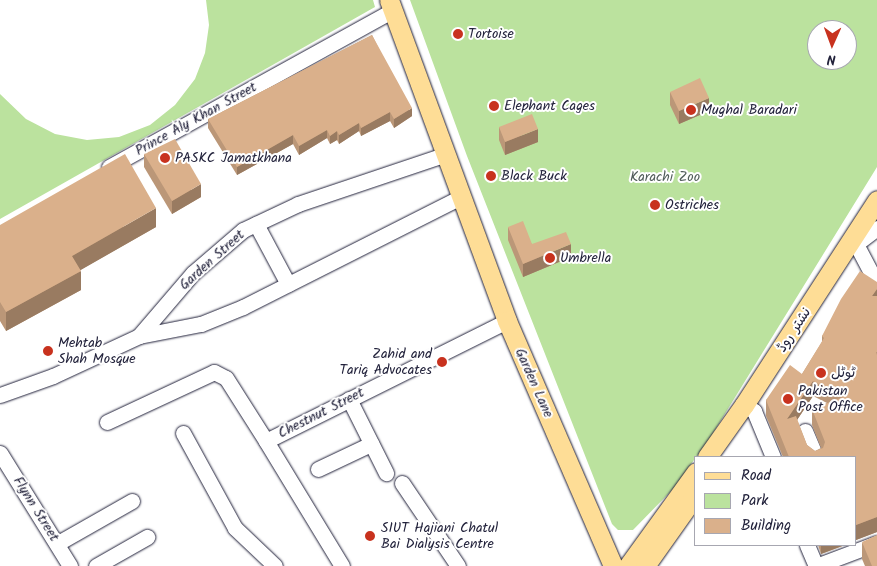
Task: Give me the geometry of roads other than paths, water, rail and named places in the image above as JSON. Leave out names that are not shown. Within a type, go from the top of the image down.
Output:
[{"type":"main road","name":"Garden Lane","points":[[390,5],[507,321],[613,566]]},
{"type":"main road","name":"نشتر روڈ","points":[[723,456],[749,408],[877,200]]},
{"type":"main road","name":"نشتر روڈ","points":[[708,456],[749,408],[877,212]]},
{"type":"main road","points":[[628,566],[694,475]]},
{"type":"main road","points":[[645,566],[694,497]]},
{"type":"street","name":"Prince Aly Khan Street","points":[[94,175],[390,5]]},
{"type":"street","name":"Garden Street","points":[[0,396],[53,376],[139,336],[193,274],[244,230],[298,204],[444,155]]},
{"type":"street","points":[[139,336],[200,324],[288,284],[461,197]]},
{"type":"street","points":[[256,224],[288,284]]},
{"type":"street","points":[[877,228],[856,244],[877,284]]},
{"type":"street","name":"Chestnut Street","points":[[342,566],[266,441],[507,321]]},
{"type":"street","points":[[107,422],[214,372],[226,378],[266,441]]},
{"type":"street","points":[[349,400],[386,473]]},
{"type":"street","points":[[749,408],[773,456]]},
{"type":"street","points":[[805,430],[816,456]]},
{"type":"street","points":[[183,434],[235,528],[275,566]]},
{"type":"street","points":[[318,469],[371,444]]},
{"type":"street","name":"Flynn Street","points":[[0,453],[58,543],[67,565]]},
{"type":"street","points":[[402,483],[458,566]]},
{"type":"street","points":[[58,543],[132,500]]},
{"type":"street","points":[[96,566],[147,537]]},
{"type":"street","points":[[808,546],[816,566],[855,554],[877,543]]},
{"type":"place","name":"Tortoise","points":[[458,34]]},
{"type":"place","name":"Elephant Cages","points":[[494,106]]},
{"type":"place","name":"Mughal Baradari","points":[[691,110]]},
{"type":"place","name":"PASKC Jamatkhana","points":[[165,158]]},
{"type":"place","name":"Black Buck","points":[[491,176]]},
{"type":"place","name":"Ostriches","points":[[655,205]]},
{"type":"place","name":"Umbrella","points":[[550,258]]},
{"type":"place","name":"Mehtab Shah Mosque","points":[[48,351]]},
{"type":"place","name":"Zahid and Tariq Advocates","points":[[442,362]]},
{"type":"place","name":"ٹوٹل","points":[[821,373]]},
{"type":"place","name":"Pakistan Post Office","points":[[788,399]]},
{"type":"place","name":"SIUT Hajiani Chatul Bai Dialysis Centre","points":[[370,536]]},
{"type":"park label","name":"Karachi Zoo","points":[[665,177]]}]
